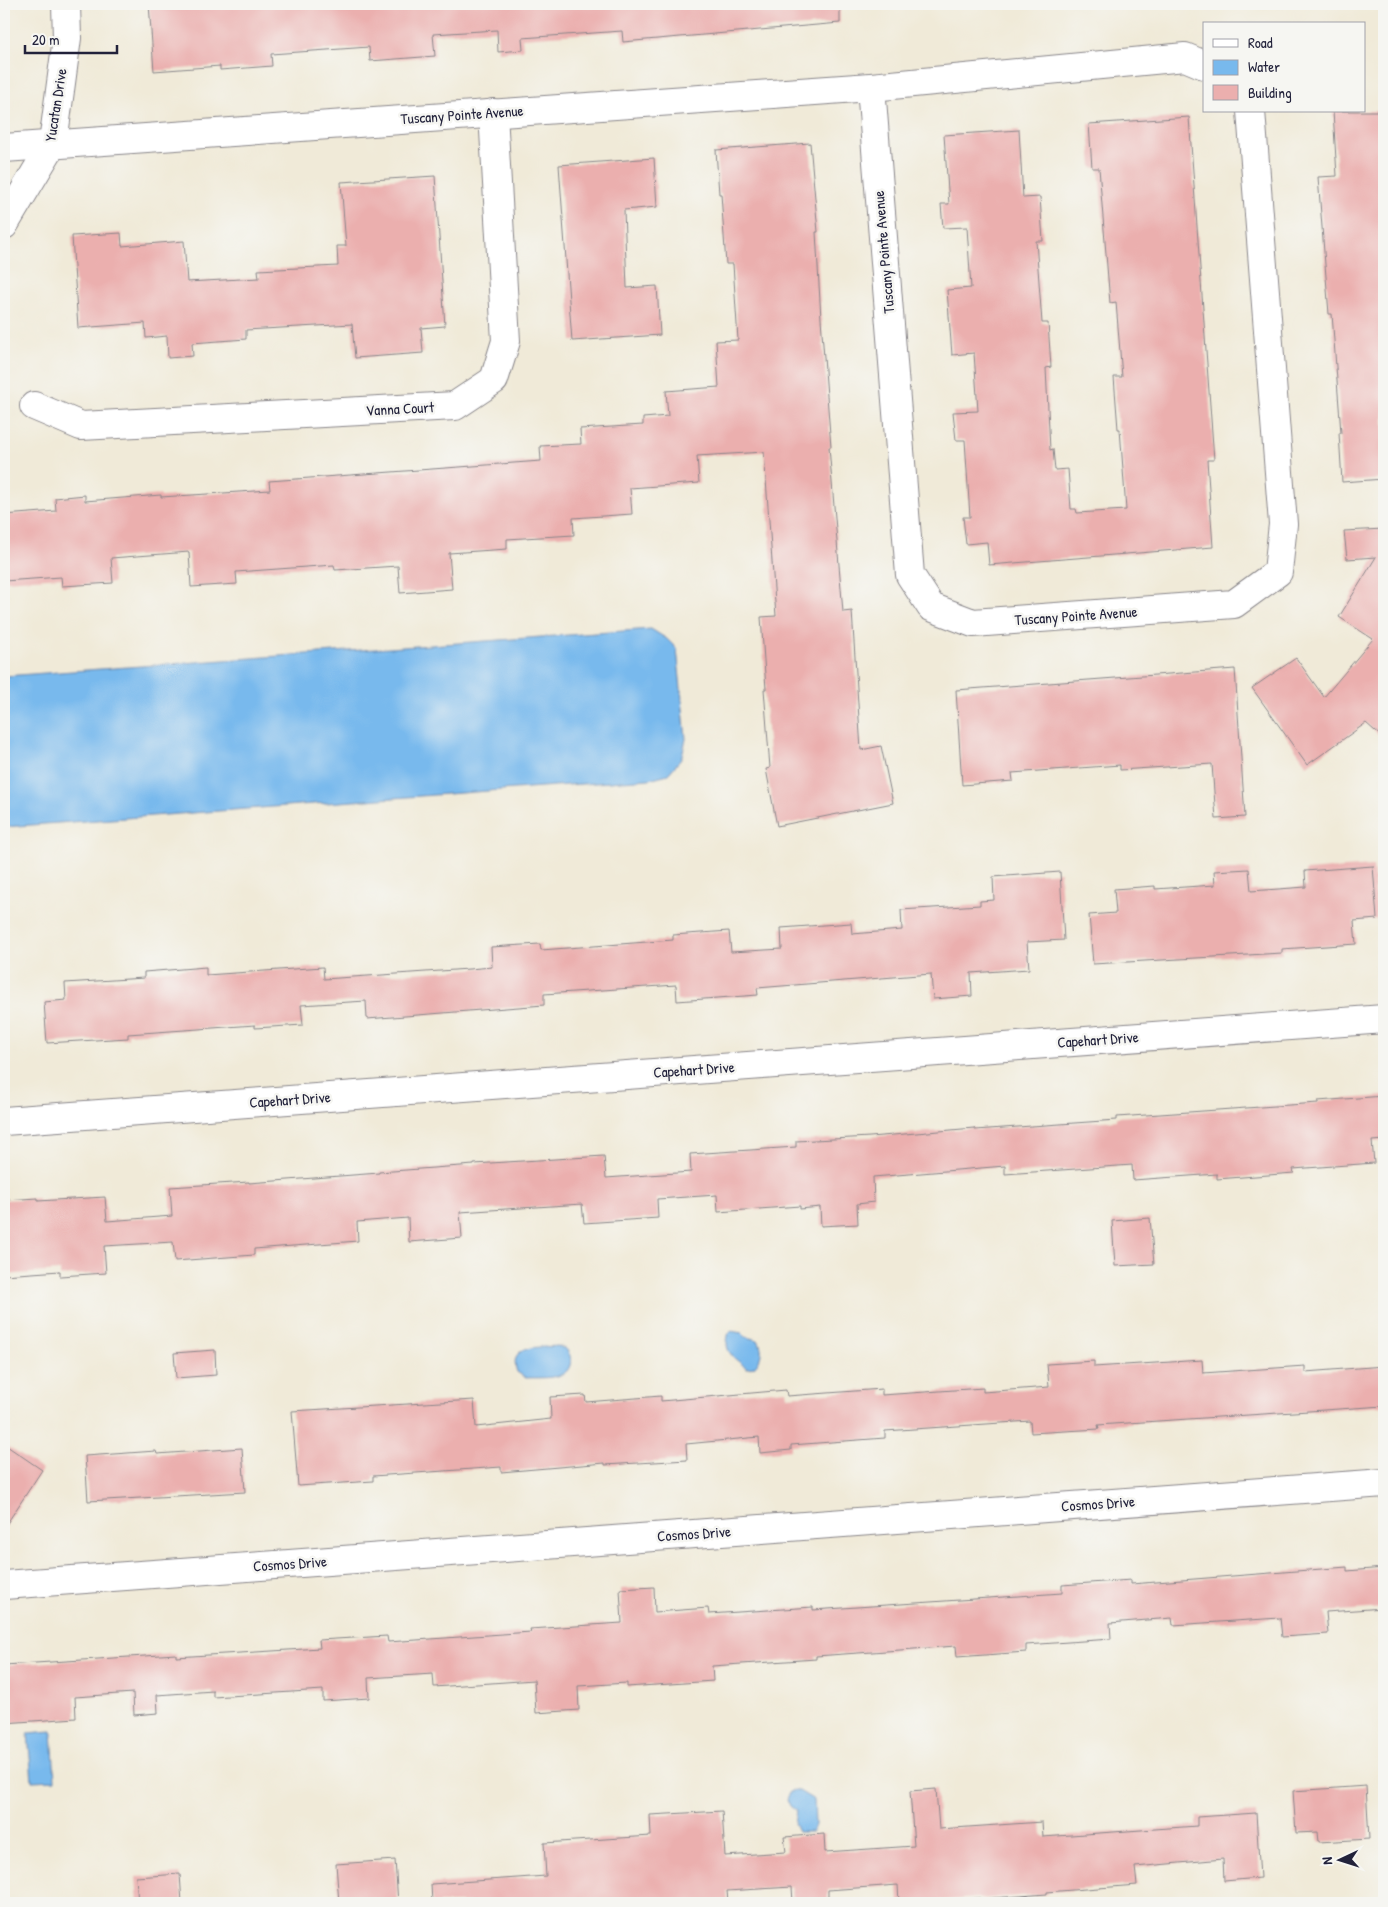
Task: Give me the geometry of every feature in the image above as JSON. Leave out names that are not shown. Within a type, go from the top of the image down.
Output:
[{"type":"street","name":"Yucatan Drive","points":[[4,225],[53,143],[67,38],[66,4]]},
{"type":"street","name":"Tuscany Pointe Avenue","points":[[4,148],[53,143],[871,87],[1185,57],[1203,65]]},
{"type":"street","name":"Tuscany Pointe Avenue","points":[[871,87],[910,575],[931,607],[973,623],[1234,604],[1278,572],[1283,524],[1251,112]]},
{"type":"street","name":"Vanna Court","points":[[34,406],[81,426],[455,406],[494,380],[506,341],[493,113]]},
{"type":"street","name":"Capehart Drive","points":[[4,1121],[1384,1019]]},
{"type":"street","name":"Cosmos Drive","points":[[4,1585],[1384,1483]]},
{"type":"water","points":[[651,629],[667,639],[677,649],[686,739],[681,759],[668,774],[649,779],[4,827],[4,676]]},
{"type":"water","points":[[731,1331],[742,1333],[746,1337],[758,1340],[761,1347],[761,1355],[754,1367],[747,1368],[736,1360],[728,1350],[728,1335]]},
{"type":"water","points":[[558,1346],[566,1349],[571,1359],[570,1365],[563,1374],[551,1377],[526,1378],[517,1372],[515,1363],[517,1356],[521,1352],[534,1347]]},
{"type":"water","points":[[52,1731],[55,1780],[32,1781],[28,1733]]},
{"type":"water","points":[[799,1791],[814,1800],[815,1825],[812,1832],[798,1832],[794,1824],[796,1811],[790,1806],[787,1799],[790,1792]]},
{"type":"building","points":[[149,4],[840,4],[840,23],[623,42],[622,31],[522,38],[523,50],[498,52],[497,30],[433,34],[435,56],[370,61],[369,47],[271,54],[272,66],[220,70],[220,66],[154,71]]},
{"type":"building","points":[[1384,111],[1384,479],[1342,482],[1339,433],[1341,433],[1332,314],[1329,314],[1318,177],[1337,176],[1333,112]]},
{"type":"building","points":[[1189,117],[1214,460],[1207,460],[1213,547],[989,565],[987,542],[966,544],[963,517],[970,517],[965,440],[956,440],[953,412],[978,411],[974,353],[952,355],[947,290],[971,288],[967,227],[943,228],[941,204],[949,204],[944,135],[1019,130],[1023,198],[1040,197],[1043,241],[1036,241],[1042,323],[1048,323],[1051,367],[1046,368],[1050,450],[1053,449],[1055,470],[1068,469],[1071,509],[1076,509],[1077,513],[1126,510],[1114,377],[1122,377],[1116,302],[1110,303],[1099,168],[1092,168],[1089,124]]},
{"type":"building","points":[[810,143],[818,232],[816,232],[821,319],[831,447],[829,447],[843,612],[852,611],[861,750],[881,746],[893,803],[777,826],[766,769],[770,768],[761,617],[776,616],[764,452],[697,456],[699,483],[630,488],[632,514],[573,518],[574,535],[507,539],[507,549],[449,553],[452,589],[400,593],[398,566],[335,570],[334,565],[236,572],[237,584],[191,587],[189,552],[111,558],[113,583],[62,586],[61,577],[4,581],[4,515],[56,511],[55,498],[85,495],[85,501],[270,490],[269,481],[541,461],[540,446],[581,444],[580,429],[643,425],[643,418],[668,416],[666,391],[719,387],[716,341],[738,340],[733,264],[726,264],[716,150]]},
{"type":"building","points":[[654,158],[657,207],[624,210],[627,288],[657,286],[660,335],[572,341],[559,165]]},
{"type":"building","points":[[435,176],[445,326],[421,328],[423,353],[355,358],[352,324],[246,330],[246,339],[192,343],[193,356],[168,358],[167,336],[146,338],[145,323],[78,328],[72,236],[121,233],[122,246],[184,241],[187,282],[259,278],[258,270],[338,266],[337,246],[346,246],[341,182]]},
{"type":"building","points":[[1384,529],[1384,739],[1366,723],[1307,765],[1252,688],[1296,658],[1324,697],[1373,639],[1339,617],[1376,557],[1347,559],[1344,531]]},
{"type":"building","points":[[1235,669],[1245,817],[1216,819],[1212,764],[1120,770],[1120,765],[1012,773],[1013,781],[962,785],[956,690]]},
{"type":"building","points":[[1373,866],[1377,919],[1354,921],[1356,944],[1282,949],[1282,953],[1093,964],[1089,915],[1116,913],[1114,889],[1155,886],[1155,889],[1215,885],[1214,871],[1249,869],[1251,891],[1306,887],[1305,871]]},
{"type":"building","points":[[1060,872],[1064,940],[1027,942],[1029,969],[971,973],[972,996],[933,999],[931,974],[757,988],[758,995],[677,1001],[676,985],[544,994],[544,1005],[367,1019],[366,1001],[301,1005],[303,1025],[255,1028],[255,1025],[128,1034],[128,1038],[47,1043],[44,1002],[66,1000],[65,983],[144,978],[144,972],[206,967],[206,975],[323,967],[324,979],[469,969],[492,967],[491,947],[540,944],[541,950],[673,940],[673,935],[729,931],[731,952],[782,949],[781,928],[851,923],[852,934],[902,930],[901,910],[980,905],[980,901],[994,900],[993,877]]},
{"type":"building","points":[[1384,1096],[1384,1140],[1372,1141],[1374,1163],[1293,1169],[1294,1173],[1217,1179],[1217,1174],[1133,1180],[1132,1165],[1005,1174],[1005,1166],[873,1177],[874,1202],[857,1204],[858,1224],[821,1226],[820,1207],[800,1209],[800,1206],[718,1212],[717,1195],[657,1199],[658,1218],[584,1223],[582,1204],[460,1212],[462,1238],[409,1242],[408,1218],[357,1222],[358,1241],[254,1249],[254,1255],[175,1261],[173,1242],[104,1246],[106,1273],[60,1276],[60,1271],[4,1275],[4,1200],[38,1198],[38,1201],[105,1197],[107,1221],[172,1216],[170,1187],[249,1183],[474,1164],[604,1156],[606,1178],[691,1172],[690,1154],[796,1147],[796,1141],[1117,1120],[1117,1117],[1318,1103],[1318,1101]]},
{"type":"building","points":[[1150,1218],[1154,1264],[1115,1266],[1112,1221]]},
{"type":"building","points":[[215,1350],[216,1375],[176,1378],[174,1353]]},
{"type":"building","points":[[1202,1360],[1203,1373],[1305,1366],[1305,1372],[1384,1366],[1384,1406],[1098,1425],[1099,1429],[1031,1433],[1030,1421],[885,1431],[885,1438],[791,1445],[791,1450],[760,1453],[759,1437],[686,1444],[687,1460],[605,1465],[605,1463],[501,1472],[501,1467],[373,1476],[373,1481],[298,1486],[292,1411],[474,1400],[476,1427],[551,1419],[550,1397],[585,1395],[586,1402],[661,1396],[661,1401],[786,1390],[787,1396],[882,1389],[882,1395],[983,1388],[983,1392],[1049,1387],[1047,1364],[1094,1361],[1094,1367]]},
{"type":"building","points":[[4,1444],[42,1470],[4,1528]]},
{"type":"building","points":[[242,1448],[245,1492],[88,1501],[85,1456],[156,1451],[157,1454]]},
{"type":"building","points":[[1347,1567],[1347,1571],[1384,1568],[1384,1608],[1326,1612],[1328,1634],[1282,1637],[1280,1618],[1173,1625],[1172,1618],[1110,1623],[1111,1639],[1026,1645],[1026,1652],[957,1657],[956,1646],[816,1656],[816,1659],[712,1666],[713,1681],[627,1687],[627,1683],[578,1686],[579,1710],[536,1713],[534,1680],[434,1687],[433,1674],[368,1678],[369,1698],[323,1701],[323,1690],[213,1697],[213,1691],[157,1695],[158,1713],[134,1715],[133,1693],[75,1697],[76,1718],[4,1723],[4,1665],[176,1654],[176,1657],[320,1648],[319,1640],[387,1636],[388,1642],[531,1632],[530,1629],[622,1623],[620,1589],[654,1587],[655,1612],[708,1608],[709,1614],[813,1607],[813,1610],[1062,1593],[1062,1585],[1131,1580],[1131,1584]]},
{"type":"building","points":[[1366,1786],[1369,1839],[1319,1842],[1318,1832],[1296,1833],[1293,1791]]},
{"type":"building","points":[[936,1789],[939,1829],[1042,1822],[1043,1837],[1197,1826],[1197,1817],[1256,1813],[1260,1878],[1224,1881],[1223,1859],[1135,1867],[1137,1885],[980,1899],[899,1903],[898,1885],[828,1890],[828,1903],[793,1903],[792,1887],[727,1891],[728,1901],[696,1903],[655,1903],[655,1900],[605,1903],[432,1903],[431,1884],[546,1876],[544,1843],[651,1836],[650,1815],[722,1811],[725,1856],[786,1852],[784,1837],[824,1834],[825,1852],[914,1846],[910,1791]]},
{"type":"building","points":[[395,1860],[398,1903],[339,1903],[336,1864]]},
{"type":"building","points":[[180,1874],[182,1903],[138,1903],[136,1877]]}]
